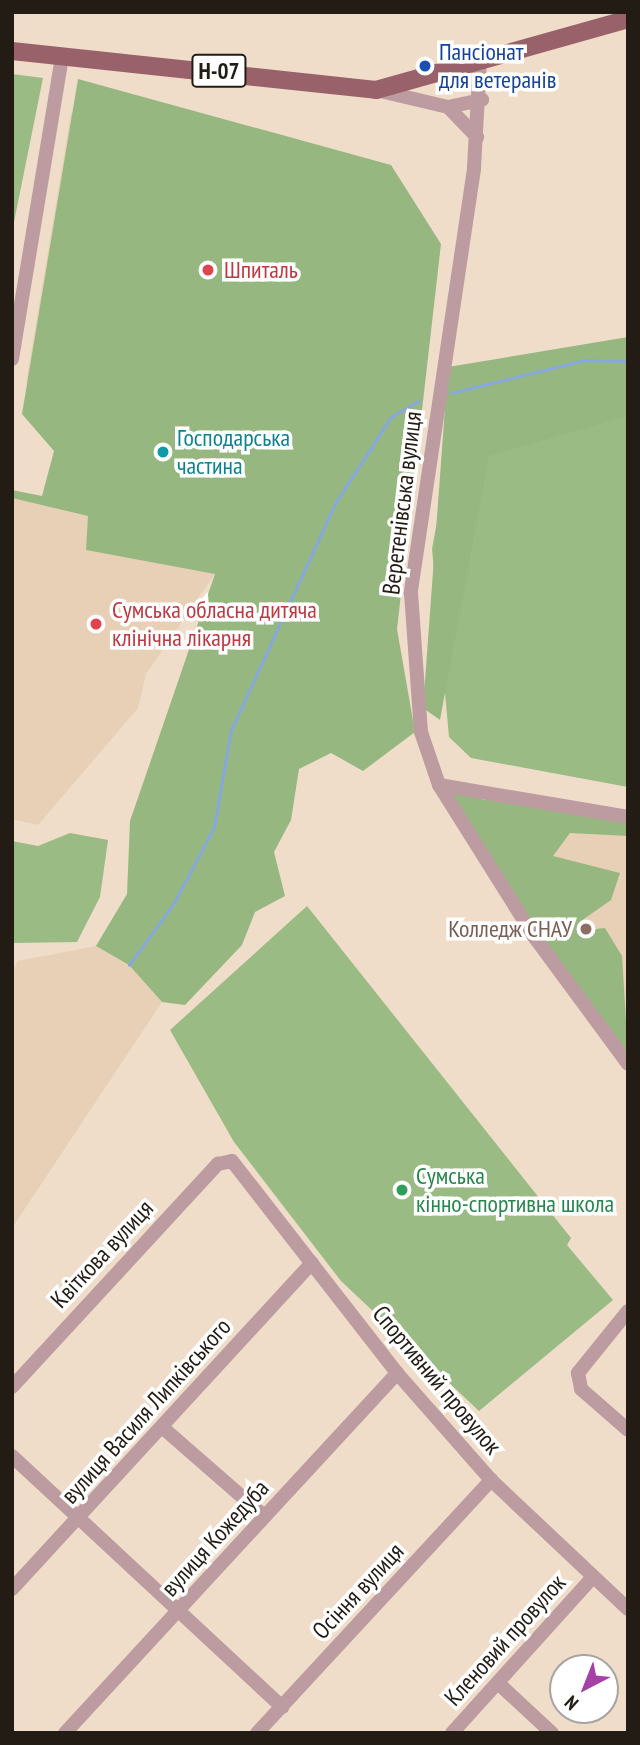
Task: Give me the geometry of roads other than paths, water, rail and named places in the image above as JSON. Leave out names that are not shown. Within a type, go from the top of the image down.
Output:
[{"type":"main road","name":"Н-07","points":[[12,51],[376,90],[628,19]]},
{"type":"street","points":[[12,359],[62,56]]},
{"type":"street","name":"Веретенівська вулиця","points":[[480,60],[482,100],[478,137],[411,593],[421,732],[439,785],[533,935],[628,1064]]},
{"type":"street","points":[[376,90],[448,107],[482,100]]},
{"type":"street","points":[[448,107],[478,137]]},
{"type":"street","points":[[439,785],[628,817]]},
{"type":"street","name":"Спортивний провулок","points":[[232,1161],[397,1373],[491,1480],[592,1578],[628,1609]]},
{"type":"street","name":"Квіткова вулиця","points":[[12,1387],[218,1164],[232,1161]]},
{"type":"street","name":"вулиця Василя Липківського","points":[[12,1589],[312,1263]]},
{"type":"street","points":[[628,1311],[578,1373],[581,1389],[628,1430]]},
{"type":"street","name":"вулиця Кожедуба","points":[[65,1733],[181,1611],[264,1516],[397,1373]]},
{"type":"street","points":[[162,1427],[264,1516]]},
{"type":"street","points":[[12,1456],[282,1707]]},
{"type":"street","name":"Осіння вулиця","points":[[257,1733],[491,1480]]},
{"type":"street","name":"Кленовий провулок","points":[[452,1733],[592,1578]]},
{"type":"street","points":[[498,1683],[552,1733]]},
{"type":"waterway","points":[[451,393],[584,360],[628,361]]},
{"type":"waterway","points":[[129,965],[174,903],[214,827],[231,730],[336,502],[391,417],[419,401]]},
{"type":"place","name":"Пансіонат для ветеранів","points":[[425,66]]},
{"type":"place","name":"Шпиталь","points":[[208,270]]},
{"type":"place","name":"Господарська частина","points":[[163,452]]},
{"type":"place","name":"Сумська обласна дитяча клінічна лікарня","points":[[96,624]]},
{"type":"place","name":"Колледж СНАУ","points":[[586,929]]},
{"type":"place","name":"Сумська кінно-спортивна школа","points":[[402,1190]]}]
